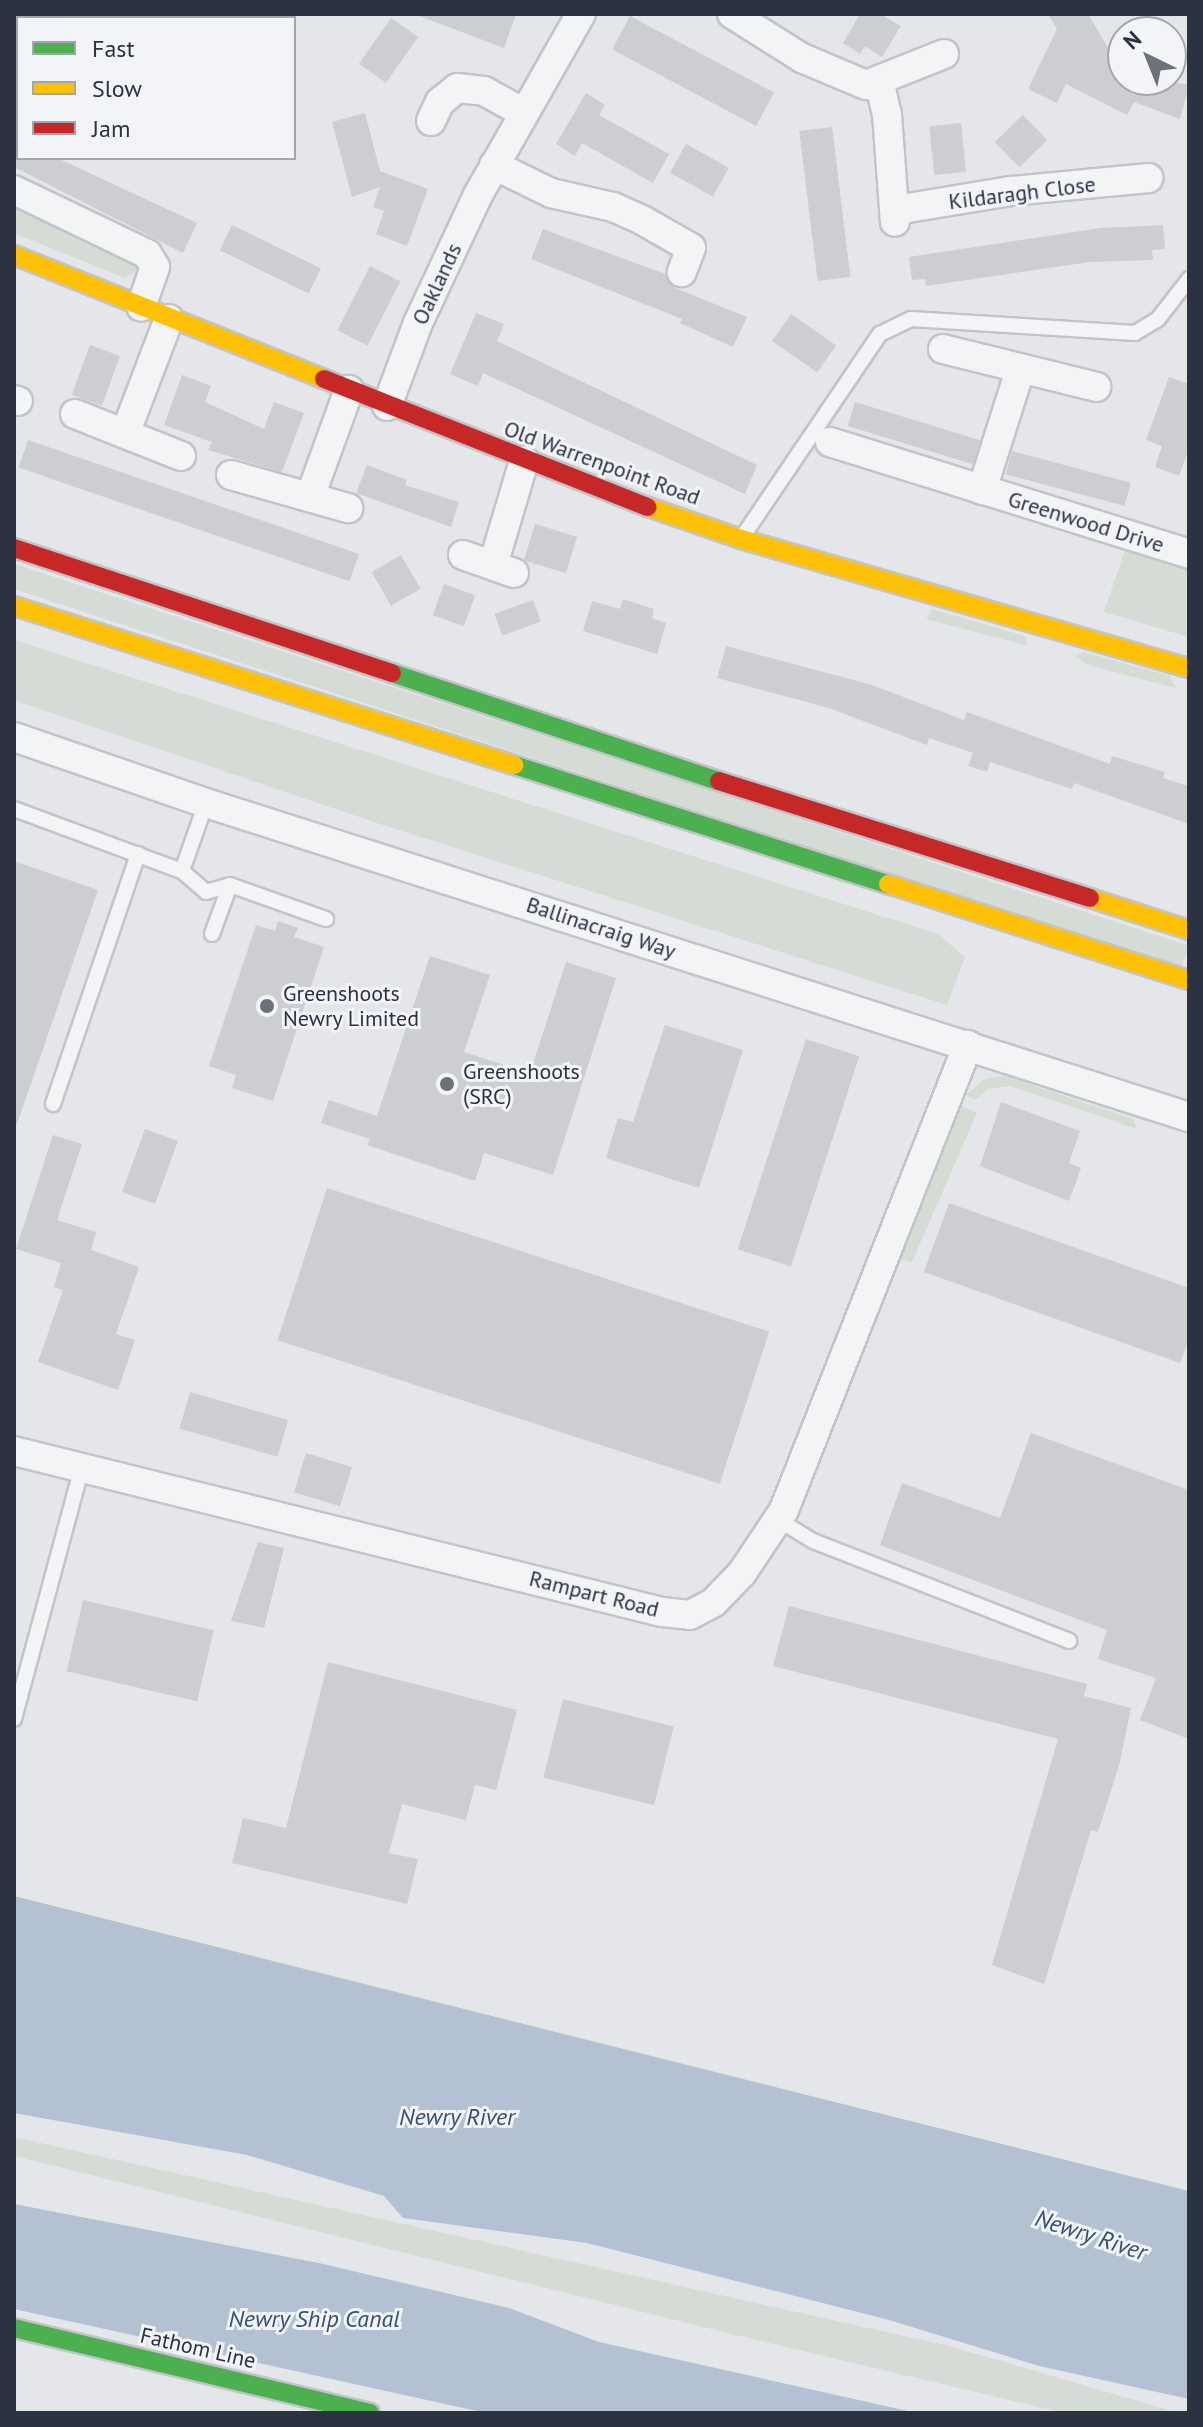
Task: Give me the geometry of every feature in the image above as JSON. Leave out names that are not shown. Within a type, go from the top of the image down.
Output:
[{"type":"main road","name":"Old Warrenpoint Road","points":[[14,255],[524,461],[741,539],[1189,668]]},
{"type":"main road","points":[[14,548],[614,747],[1189,930]]},
{"type":"main road","points":[[14,606],[1189,980]]},
{"type":"main road","name":"Fathom Line","points":[[14,2328],[370,2413]]},
{"type":"street","name":"Oaklands","points":[[387,406],[418,323],[494,165],[581,14]]},
{"type":"street","points":[[732,14],[802,58],[870,85],[944,54]]},
{"type":"street","name":"Kildaragh Close","points":[[870,85],[881,89],[887,114],[896,216],[1011,191],[1148,178]]},
{"type":"street","points":[[431,121],[440,102],[457,88],[484,91],[522,112]]},
{"type":"street","points":[[494,165],[551,193],[613,207],[691,248],[682,272]]},
{"type":"street","points":[[14,190],[147,254],[155,267],[141,307]]},
{"type":"street","points":[[125,434],[169,319]]},
{"type":"street","points":[[943,349],[1096,387]]},
{"type":"street","name":"Greenwood Drive","points":[[982,490],[1020,370]]},
{"type":"street","points":[[310,497],[349,390]]},
{"type":"street","points":[[75,414],[181,456]]},
{"type":"street","name":"Greenwood Drive","points":[[830,442],[1189,554]]},
{"type":"street","points":[[463,555],[503,569],[524,461]]},
{"type":"street","points":[[231,475],[348,508]]},
{"type":"street","name":"Ballinacraig Way","points":[[14,737],[206,803],[1189,1117]]},
{"type":"street","name":"Rampart Road","points":[[14,1451],[662,1612],[690,1615],[714,1602],[742,1573],[777,1519],[968,1045]]},
{"type":"lane","points":[[741,539],[880,334],[911,319],[1135,333],[1158,319],[1189,279]]},
{"type":"lane","points":[[182,871],[206,803]]},
{"type":"lane","points":[[14,809],[182,871],[206,892],[230,885],[326,919]]},
{"type":"lane","points":[[53,1104],[138,854]]},
{"type":"lane","points":[[212,934],[230,885]]},
{"type":"lane","points":[[14,1719],[82,1467]]},
{"type":"lane","points":[[777,1519],[813,1541],[1069,1641]]},
{"type":"shaded area","points":[[14,200],[142,261],[140,269],[125,278],[14,233]]},
{"type":"shaded area","points":[[1127,544],[1189,565],[1189,637],[1104,612]]},
{"type":"shaded area","points":[[14,564],[1189,946],[1181,968],[14,589]]},
{"type":"shaded area","points":[[932,609],[1025,636],[1028,646],[926,619]]},
{"type":"shaded area","points":[[14,640],[938,934],[965,957],[947,1005],[380,824],[14,700]]},
{"type":"shaded area","points":[[1084,652],[1170,676],[1176,688],[1088,665],[1075,656]]},
{"type":"shaded area","points":[[1005,1076],[1133,1119],[1137,1129],[1010,1086],[988,1089],[975,1100],[966,1095],[986,1078]]},
{"type":"shaded area","points":[[962,1106],[977,1113],[912,1262],[898,1258]]},
{"type":"shaded area","points":[[14,2137],[949,2346],[1179,2413],[1065,2413],[752,2339],[14,2156]]},
{"type":"water","name":"Newry River","points":[[14,1896],[1189,2191],[1189,2399],[1039,2366],[889,2320],[587,2243],[403,2218],[384,2196],[247,2155],[14,2113]]},
{"type":"water","name":"Newry Ship Canal","points":[[14,2204],[319,2263],[509,2308],[599,2342],[917,2413],[486,2413],[14,2309]]},
{"type":"building","points":[[414,14],[516,14],[504,48]]},
{"type":"building","points":[[860,14],[880,14],[901,26],[882,57],[865,46],[860,54],[843,43]]},
{"type":"building","points":[[1048,14],[1088,14],[1107,46],[1107,96],[1186,96],[1180,119],[1134,102],[1127,115],[1066,84],[1057,103],[1028,89],[1057,29]]},
{"type":"building","points":[[630,16],[774,93],[756,126],[612,50]]},
{"type":"building","points":[[391,18],[418,37],[386,83],[359,64]]},
{"type":"building","points":[[586,93],[605,105],[599,115],[669,154],[653,183],[582,143],[575,156],[556,144]]},
{"type":"building","points":[[365,113],[380,171],[428,189],[407,246],[376,234],[384,211],[373,207],[380,187],[352,197],[332,122]]},
{"type":"building","points":[[1023,115],[1047,140],[1019,167],[995,142]]},
{"type":"building","points":[[961,123],[966,172],[934,175],[929,126]]},
{"type":"building","points":[[832,127],[850,277],[818,281],[799,131]]},
{"type":"building","points":[[686,144],[729,168],[713,197],[670,173]]},
{"type":"building","points":[[14,158],[61,160],[197,223],[183,253],[14,167]]},
{"type":"building","points":[[232,225],[321,268],[309,294],[220,250]]},
{"type":"building","points":[[1163,225],[1165,249],[1152,250],[1153,260],[1090,262],[926,286],[925,279],[912,280],[909,257],[1101,228]]},
{"type":"building","points":[[543,229],[665,274],[675,288],[747,317],[733,347],[680,323],[682,319],[531,259]]},
{"type":"building","points":[[370,266],[400,281],[368,346],[337,330]]},
{"type":"building","points":[[476,313],[504,324],[497,341],[757,465],[745,494],[483,373],[478,386],[450,374]]},
{"type":"building","points":[[791,314],[836,346],[817,373],[772,341]]},
{"type":"building","points":[[90,345],[120,356],[102,406],[72,395]]},
{"type":"building","points":[[182,375],[211,386],[205,402],[264,429],[274,402],[304,413],[282,472],[208,450],[212,442],[164,425]]},
{"type":"building","points":[[1169,377],[1189,384],[1189,448],[1179,476],[1155,467],[1162,446],[1146,440]]},
{"type":"building","points":[[855,402],[980,440],[973,464],[848,426]]},
{"type":"building","points":[[28,440],[359,554],[349,581],[19,467]]},
{"type":"building","points":[[1012,451],[1131,483],[1125,506],[1006,474]]},
{"type":"building","points":[[367,465],[407,480],[405,485],[459,502],[451,527],[356,493]]},
{"type":"building","points":[[535,524],[577,537],[566,573],[524,560]]},
{"type":"building","points":[[401,555],[420,589],[391,606],[372,572]]},
{"type":"building","points":[[444,584],[475,595],[464,626],[433,615]]},
{"type":"building","points":[[623,599],[654,609],[652,618],[666,623],[657,654],[583,631],[592,601],[620,609]]},
{"type":"building","points":[[533,600],[541,622],[502,636],[494,614]]},
{"type":"building","points":[[726,646],[872,685],[964,720],[967,712],[1110,764],[1112,756],[1165,772],[1163,778],[1189,786],[1189,824],[1074,783],[1072,789],[990,762],[987,772],[968,766],[973,753],[929,738],[927,745],[829,708],[717,678]]},
{"type":"building","points":[[14,861],[98,890],[17,1124],[14,1123]]},
{"type":"building","name":"Greenshoots Newry Limited","points":[[278,921],[298,928],[294,937],[324,947],[273,1101],[232,1088],[236,1075],[209,1066],[256,925],[275,931]]},
{"type":"building","name":"Greenshoots (SRC)","points":[[430,956],[490,975],[464,1052],[530,1073],[566,962],[616,978],[553,1175],[484,1153],[475,1181],[367,1145],[370,1139],[321,1123],[329,1100],[377,1116]]},
{"type":"building","points":[[665,1025],[743,1050],[699,1188],[606,1158],[618,1118],[633,1122]]},
{"type":"building","points":[[806,1039],[859,1056],[791,1266],[738,1249]]},
{"type":"building","points":[[1001,1102],[1080,1131],[1069,1163],[1081,1168],[1069,1201],[980,1166]]},
{"type":"building","points":[[145,1129],[178,1141],[155,1204],[122,1192]]},
{"type":"building","points":[[53,1135],[82,1144],[57,1220],[96,1232],[91,1250],[139,1267],[116,1334],[135,1340],[118,1390],[38,1362],[63,1290],[54,1287],[61,1263],[16,1249]]},
{"type":"building","points":[[327,1188],[769,1332],[720,1484],[278,1340]]},
{"type":"building","points":[[949,1203],[1189,1288],[1189,1339],[1180,1363],[924,1272]]},
{"type":"building","points":[[190,1392],[288,1420],[278,1457],[180,1429]]},
{"type":"building","points":[[1031,1433],[1189,1490],[1189,1739],[1140,1720],[1156,1678],[1098,1659],[1107,1630],[880,1545],[902,1483],[1000,1518]]},
{"type":"building","points":[[306,1453],[352,1467],[340,1506],[294,1492]]},
{"type":"building","points":[[258,1542],[284,1548],[264,1628],[231,1621]]},
{"type":"building","points":[[83,1600],[214,1630],[197,1701],[67,1671]]},
{"type":"building","points":[[789,1606],[1087,1684],[1084,1696],[1131,1708],[1120,1762],[1098,1832],[1091,1830],[1044,1984],[992,1965],[1058,1739],[773,1666]]},
{"type":"building","points":[[328,1662],[517,1710],[496,1790],[475,1785],[466,1820],[402,1804],[389,1853],[418,1859],[407,1904],[232,1863],[243,1818],[286,1828]]},
{"type":"building","points":[[563,1699],[674,1727],[654,1805],[543,1778]]},
{"type":"traffic: fast","points":[[392,673],[719,781]]},
{"type":"traffic: fast","points":[[514,765],[888,884]]},
{"type":"traffic: fast","points":[[14,2328],[370,2413]]},
{"type":"traffic: slow","points":[[14,255],[324,379]]},
{"type":"traffic: slow","points":[[648,507],[741,539],[1189,668]]},
{"type":"traffic: slow","points":[[14,606],[514,765]]},
{"type":"traffic: slow","points":[[888,884],[1189,980]]},
{"type":"traffic: slow","points":[[1090,898],[1189,930]]},
{"type":"traffic: jam","points":[[324,379],[648,507]]},
{"type":"traffic: jam","points":[[14,548],[392,673]]},
{"type":"traffic: jam","points":[[719,781],[1090,898]]},
{"type":"place","name":"Greenshoots Newry Limited","points":[[267,1006]]},
{"type":"place","name":"Greenshoots (SRC)","points":[[447,1084]]}]
